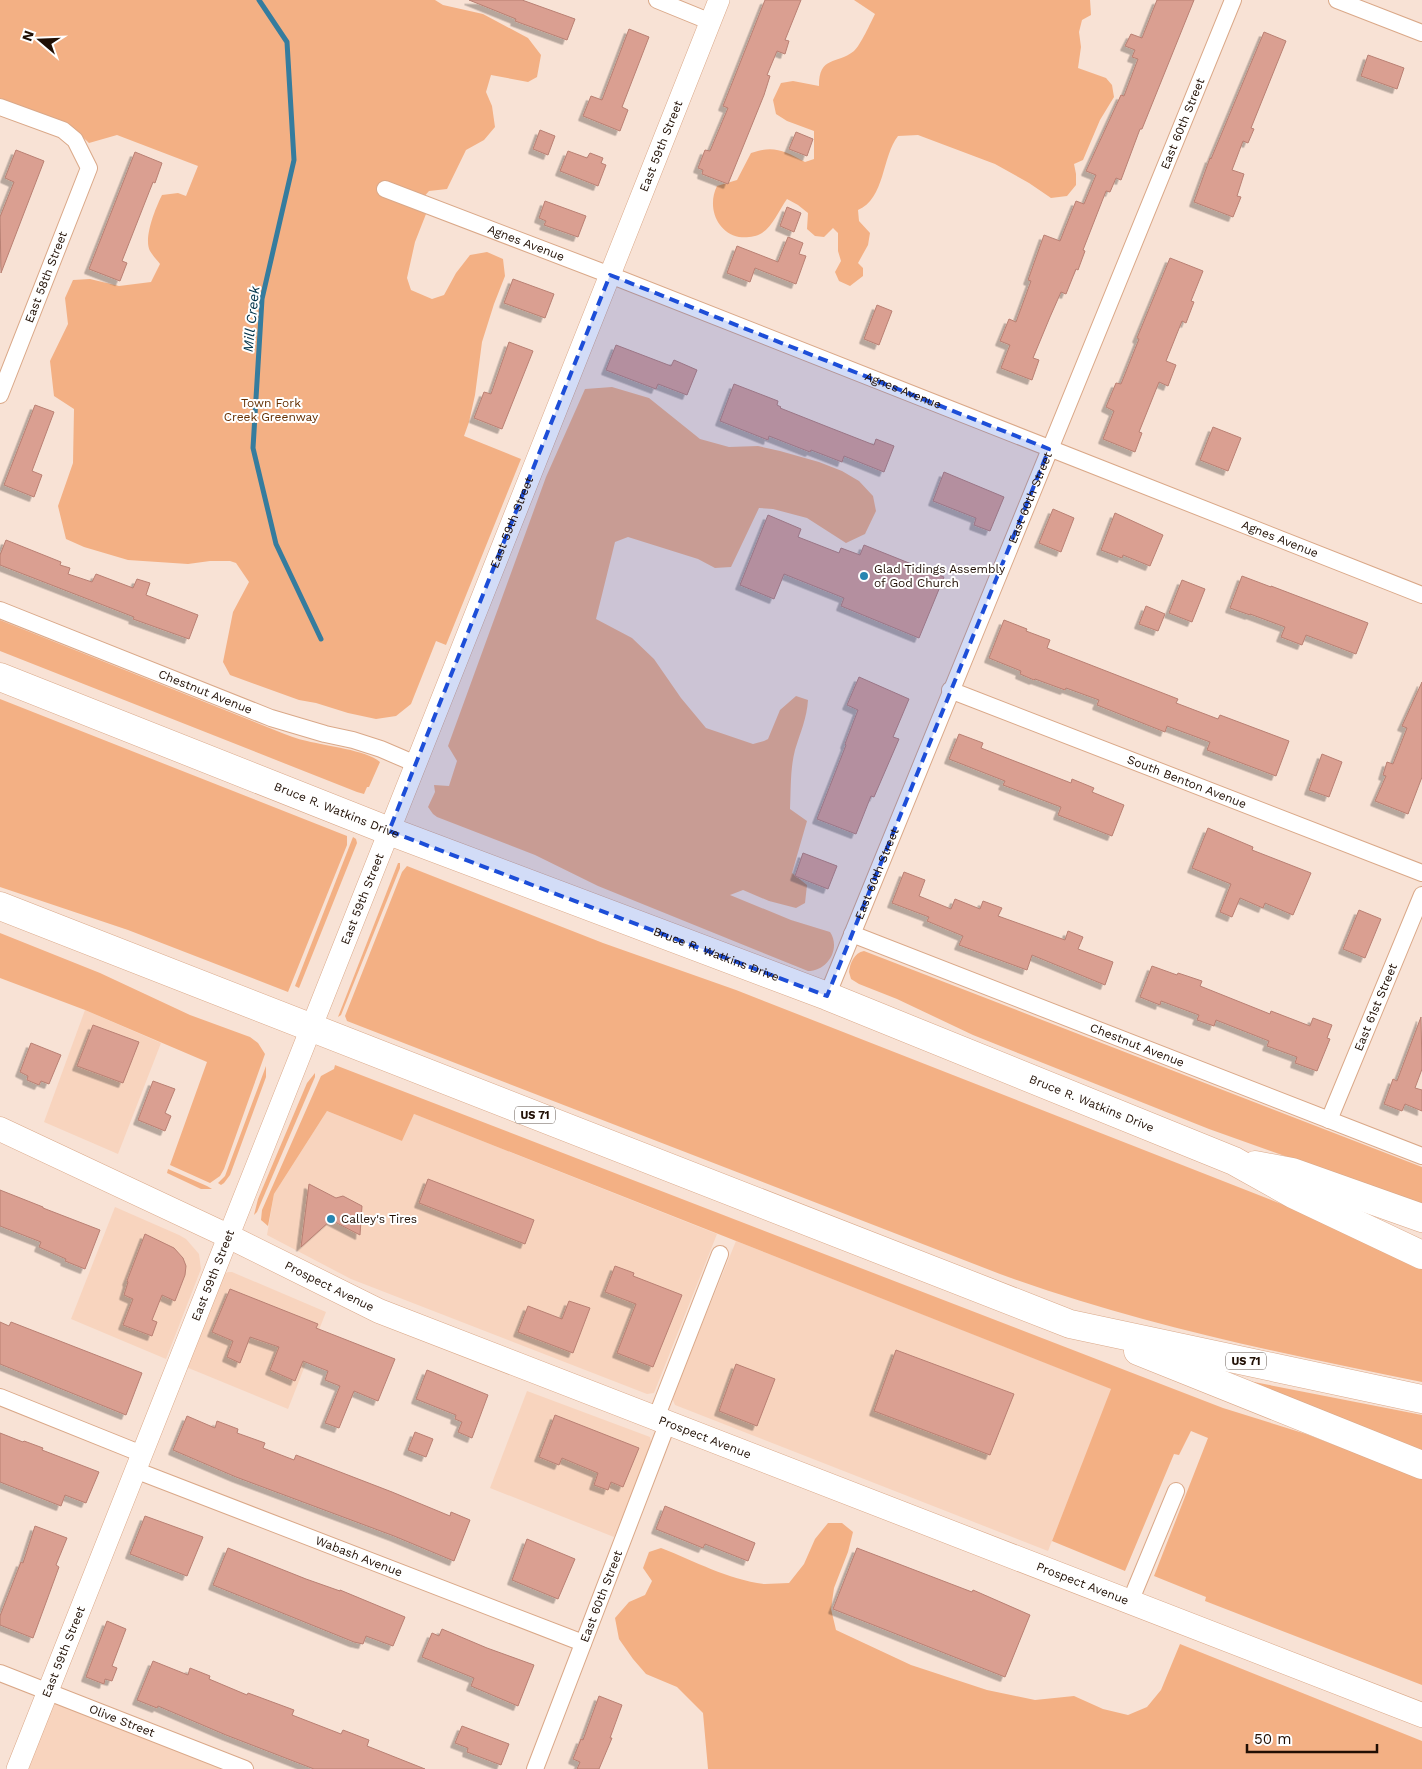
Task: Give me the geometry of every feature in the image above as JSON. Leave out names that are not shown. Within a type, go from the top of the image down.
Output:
[{"type":"highway","name":"Bruce R. Watkins Drive","points":[[0,677],[389,831],[827,996],[1234,1161],[1293,1194],[1422,1255]]},
{"type":"highway","name":"US 71","points":[[0,906],[1070,1324],[1422,1399]]},
{"type":"highway","points":[[1234,1161],[1292,1172],[1422,1218]]},
{"type":"highway","points":[[1070,1324],[1422,1465]]},
{"type":"main road","name":"Prospect Avenue","points":[[0,1129],[228,1236],[379,1311],[1422,1715]]},
{"type":"street","points":[[657,0],[711,22]]},
{"type":"street","name":"East 59th Street","points":[[17,1769],[719,0]]},
{"type":"street","name":"East 60th Street","points":[[827,996],[1232,0]]},
{"type":"street","points":[[1337,0],[1422,33]]},
{"type":"street","name":"East 58th Street","points":[[0,107],[63,130],[75,140],[89,168],[5,366],[0,395]]},
{"type":"street","name":"Agnes Avenue","points":[[385,189],[610,275],[1422,595]]},
{"type":"street","name":"Chestnut Avenue","points":[[0,610],[271,718],[353,740],[381,749],[416,764]]},
{"type":"street","name":"South Benton Avenue","points":[[950,690],[1422,873]]},
{"type":"street","name":"East 61st Street","points":[[1329,1120],[1422,895]]},
{"type":"street","name":"Chestnut Avenue","points":[[852,934],[1422,1156]]},
{"type":"street","name":"East 60th Street","points":[[535,1769],[583,1644],[720,1254]]},
{"type":"street","name":"Wabash Avenue","points":[[0,1398],[139,1462],[583,1644]]},
{"type":"street","points":[[1130,1602],[1176,1491]]},
{"type":"street","name":"Olive Street","points":[[0,1673],[245,1769]]},
{"type":"highlighted area","points":[[610,275],[1049,449],[827,996],[389,831]]},
{"type":"shaded area","points":[[85,1010],[161,1043],[118,1154],[44,1122]]},
{"type":"shaded area","points":[[327,1111],[402,1141],[414,1114],[717,1234],[654,1393],[647,1394],[351,1279],[267,1235],[274,1194]]},
{"type":"shaded area","points":[[115,1207],[179,1235],[186,1239],[199,1254],[201,1269],[166,1359],[71,1319]]},
{"type":"shaded area","points":[[736,1241],[1112,1389],[1048,1551],[675,1405],[672,1398]]},
{"type":"shaded area","points":[[232,1272],[326,1312],[288,1409],[186,1367],[224,1274]]},
{"type":"shaded area","points":[[527,1391],[650,1437],[652,1446],[614,1537],[490,1488]]},
{"type":"shaded area","points":[[49,1699],[225,1769],[22,1769]]},
{"type":"green space","name":"Town Fork Creek Greenway","points":[[0,0],[435,0],[443,5],[483,14],[528,38],[541,55],[537,77],[528,82],[491,75],[486,92],[492,106],[495,127],[484,140],[466,150],[447,189],[429,191],[414,208],[426,214],[415,242],[407,278],[411,290],[432,299],[444,295],[456,273],[470,255],[487,252],[503,259],[505,276],[482,342],[475,395],[464,436],[521,459],[446,645],[436,641],[411,704],[396,716],[376,719],[348,713],[299,700],[230,675],[223,662],[233,612],[249,582],[236,563],[230,561],[210,561],[188,564],[128,560],[84,547],[66,539],[58,506],[73,463],[74,409],[54,396],[50,361],[68,324],[65,298],[73,280],[90,279],[119,286],[151,282],[160,264],[150,251],[148,245],[149,231],[157,207],[162,195],[178,193],[186,196],[198,166],[117,135],[89,143],[71,126],[0,98]]},
{"type":"green space","points":[[854,0],[1090,0],[1091,15],[1082,20],[1079,32],[1081,47],[1078,68],[1106,78],[1112,85],[1114,97],[1100,120],[1083,160],[1074,164],[1076,185],[1067,196],[1051,198],[995,164],[918,135],[898,136],[893,144],[873,197],[858,210],[859,221],[870,233],[868,245],[858,263],[863,268],[863,276],[850,286],[839,281],[835,272],[841,261],[838,251],[838,233],[833,228],[824,237],[815,236],[807,229],[808,213],[787,199],[776,218],[760,234],[751,237],[739,237],[724,230],[719,224],[714,210],[714,194],[717,186],[737,180],[751,153],[773,149],[785,152],[805,162],[814,159],[814,131],[787,121],[776,114],[773,100],[781,83],[793,81],[819,86],[822,69],[826,65],[854,51],[875,14]]},
{"type":"green space","points":[[612,387],[649,398],[700,439],[729,447],[758,446],[819,462],[842,471],[859,481],[873,496],[876,511],[865,534],[846,543],[807,518],[773,509],[759,508],[731,567],[715,568],[698,559],[628,537],[615,542],[596,619],[632,638],[654,659],[681,698],[706,728],[753,744],[764,741],[768,739],[780,710],[796,696],[808,700],[805,719],[793,757],[790,809],[807,821],[792,873],[807,885],[805,903],[796,908],[769,901],[743,890],[730,895],[791,920],[830,932],[834,945],[831,957],[827,963],[815,970],[808,971],[598,886],[535,855],[437,817],[428,807],[435,792],[434,785],[449,786],[457,761],[448,746],[546,477],[585,389]]},
{"type":"green space","points":[[0,620],[288,735],[356,751],[380,762],[364,794],[357,792],[0,651]]},
{"type":"green space","points":[[0,699],[347,836],[347,845],[288,992],[128,930],[0,887]]},
{"type":"green space","points":[[353,837],[357,843],[299,988],[295,986]]},
{"type":"green space","points":[[398,863],[400,863],[400,868],[341,1015],[338,1017]]},
{"type":"green space","points":[[407,866],[603,943],[736,990],[1294,1209],[1422,1265],[1422,1382],[1209,1336],[1052,1292],[1000,1274],[347,1021],[345,1016],[402,872]]},
{"type":"green space","points":[[0,933],[100,973],[190,1015],[250,1037],[258,1043],[265,1054],[220,1176],[210,1183],[170,1165],[207,1062],[85,1010],[0,978]]},
{"type":"green space","points":[[864,951],[1422,1167],[1422,1205],[1209,1129],[973,1035],[897,999],[859,984],[851,979],[850,965],[858,954]]},
{"type":"green space","points":[[335,1065],[1223,1408],[1306,1434],[1422,1479],[1422,1685],[1205,1601],[1206,1597],[1154,1576],[1208,1438],[1191,1431],[1179,1455],[1174,1454],[1125,1571],[1052,1541],[1111,1389],[414,1114],[402,1141],[327,1111],[274,1194],[268,1226],[261,1220],[262,1210],[321,1076],[334,1069]]},
{"type":"green space","points":[[266,1066],[266,1077],[230,1175],[221,1185],[218,1183],[225,1176]]},
{"type":"green space","points":[[315,1073],[315,1077],[257,1212],[254,1215],[258,1199],[307,1083]]},
{"type":"green space","points":[[168,1169],[212,1189],[201,1189],[167,1173]]},
{"type":"green space","points":[[1249,1381],[1422,1415],[1422,1453]]},
{"type":"green space","points":[[828,1523],[842,1523],[853,1532],[848,1552],[834,1588],[831,1609],[836,1630],[911,1665],[987,1690],[1035,1700],[1074,1696],[1103,1709],[1128,1715],[1147,1707],[1161,1690],[1180,1644],[1422,1741],[1422,1769],[708,1769],[703,1713],[677,1687],[646,1674],[619,1639],[615,1618],[629,1602],[645,1595],[652,1581],[643,1568],[649,1552],[661,1548],[738,1579],[751,1582],[765,1584],[789,1583],[804,1564],[815,1539]]},
{"type":"building","points":[[469,0],[522,0],[575,19],[567,40],[515,21],[516,19]]},
{"type":"building","points":[[765,0],[801,0],[785,40],[789,41],[785,54],[777,51],[767,75],[770,76],[764,95],[728,184],[702,174],[703,170],[698,168],[705,150],[710,151],[728,108],[723,106]]},
{"type":"building","points":[[1157,0],[1194,0],[1142,129],[1140,129],[1121,180],[1116,178],[1110,192],[1106,191],[1083,250],[1085,251],[1078,270],[1076,269],[1066,294],[1061,292],[1050,317],[1033,358],[1039,360],[1032,380],[1001,368],[1010,345],[1000,341],[1009,319],[1016,322],[1031,281],[1028,280],[1044,235],[1060,241],[1076,201],[1084,204],[1096,175],[1086,171],[1121,95],[1124,96],[1138,59],[1132,57],[1135,50],[1125,46],[1131,34],[1142,38]]},
{"type":"building","points":[[629,29],[649,37],[622,107],[628,110],[620,131],[583,116],[591,96],[602,100]]},
{"type":"building","points":[[1264,32],[1286,41],[1251,128],[1254,129],[1248,143],[1243,141],[1232,170],[1244,174],[1237,196],[1241,197],[1233,217],[1194,202],[1210,158]]},
{"type":"building","points":[[1368,55],[1404,68],[1397,89],[1361,76]]},
{"type":"building","points":[[540,130],[555,136],[548,155],[533,149]]},
{"type":"building","points":[[796,132],[813,139],[807,156],[789,149]]},
{"type":"building","points":[[16,150],[44,161],[1,273],[0,217],[14,182],[5,178]]},
{"type":"building","points":[[568,151],[587,158],[590,153],[603,158],[601,163],[606,165],[598,186],[560,171]]},
{"type":"building","points":[[135,152],[162,163],[122,261],[127,263],[120,281],[89,269]]},
{"type":"building","points":[[545,201],[586,216],[578,237],[544,225],[546,221],[539,218]]},
{"type":"building","points":[[787,207],[801,213],[794,232],[780,226]]},
{"type":"building","points":[[788,237],[803,243],[799,254],[806,256],[796,284],[755,268],[750,282],[727,273],[737,246],[778,262]]},
{"type":"building","points":[[1170,258],[1203,271],[1191,301],[1194,302],[1186,323],[1182,321],[1166,361],[1176,365],[1168,386],[1159,382],[1139,432],[1142,433],[1135,452],[1103,439],[1114,411],[1106,407],[1116,383],[1121,384],[1139,339],[1137,338]]},
{"type":"building","points":[[513,279],[554,294],[545,318],[504,303]]},
{"type":"building","points":[[877,305],[892,311],[879,345],[864,339]]},
{"type":"building","points":[[509,342],[533,351],[502,429],[474,418],[484,392],[491,394]]},
{"type":"building","points":[[616,345],[671,366],[674,360],[697,370],[687,395],[658,384],[656,389],[606,370]]},
{"type":"building","points":[[734,384],[778,401],[777,405],[780,408],[874,445],[876,439],[894,446],[884,472],[844,456],[842,462],[769,436],[768,440],[720,421]]},
{"type":"building","points":[[35,405],[54,412],[32,471],[42,475],[34,497],[4,485]]},
{"type":"building","points":[[1213,427],[1241,438],[1228,471],[1200,460]]},
{"type":"building","points":[[944,472],[1004,497],[990,531],[974,525],[976,518],[933,501]]},
{"type":"building","points":[[1053,509],[1074,518],[1061,552],[1039,543]]},
{"type":"building","points":[[1115,513],[1163,535],[1150,566],[1123,555],[1122,558],[1101,550]]},
{"type":"building","name":"Glad Tidings Assembly of God Church","points":[[768,515],[801,529],[798,537],[839,553],[841,548],[860,555],[864,545],[944,577],[919,638],[841,606],[844,598],[784,574],[774,599],[740,585]]},
{"type":"building","points":[[6,540],[61,562],[60,565],[70,568],[68,574],[92,582],[96,574],[133,588],[137,579],[150,583],[146,595],[198,615],[189,639],[133,619],[134,617],[0,565],[0,555]]},
{"type":"building","points":[[1242,576],[1368,623],[1356,654],[1306,635],[1302,645],[1281,637],[1285,627],[1230,608]]},
{"type":"building","points":[[1182,580],[1205,589],[1192,622],[1169,613]]},
{"type":"building","points":[[1146,606],[1165,614],[1158,631],[1139,624]]},
{"type":"building","points":[[1004,620],[1050,640],[1047,648],[1178,699],[1176,703],[1218,719],[1220,715],[1289,741],[1276,776],[1207,750],[1210,742],[1167,726],[1165,732],[1097,705],[1099,700],[1066,688],[1065,690],[1034,680],[1020,674],[1021,671],[989,658]]},
{"type":"building","points":[[859,677],[909,699],[893,737],[899,739],[874,797],[871,796],[856,834],[817,819],[858,710],[847,705]]},
{"type":"building","points":[[1422,682],[1422,777],[1408,814],[1375,801],[1386,776],[1383,775],[1387,762],[1393,764],[1407,728],[1402,726]]},
{"type":"building","points":[[959,734],[983,743],[981,748],[1071,783],[1072,779],[1094,788],[1092,792],[1124,805],[1112,836],[1058,815],[1061,807],[1003,785],[1005,781],[949,759]]},
{"type":"building","points":[[1322,754],[1342,762],[1329,797],[1309,790]]},
{"type":"building","points":[[1208,828],[1253,847],[1252,850],[1311,873],[1293,915],[1265,903],[1263,908],[1240,898],[1232,917],[1220,912],[1231,884],[1192,868]]},
{"type":"building","points":[[803,853],[837,866],[828,889],[795,876]]},
{"type":"building","points":[[904,872],[925,880],[919,896],[951,909],[955,899],[980,909],[983,901],[1002,908],[998,916],[1065,940],[1068,931],[1083,937],[1078,949],[1113,962],[1105,985],[1032,955],[1027,970],[959,945],[963,936],[927,921],[929,917],[892,903]]},
{"type":"building","points":[[1359,910],[1381,919],[1365,958],[1343,949]]},
{"type":"building","points":[[1152,966],[1202,981],[1200,986],[1270,1014],[1271,1011],[1310,1026],[1313,1018],[1332,1025],[1327,1038],[1330,1039],[1317,1071],[1295,1063],[1297,1057],[1267,1046],[1269,1041],[1216,1020],[1214,1026],[1197,1020],[1199,1015],[1161,1001],[1160,1005],[1140,997]]},
{"type":"building","points":[[1421,1017],[1422,1069],[1415,1088],[1422,1090],[1422,1111],[1405,1104],[1402,1111],[1384,1104],[1393,1079],[1397,1081]]},
{"type":"building","points":[[93,1025],[139,1042],[123,1083],[77,1066]]},
{"type":"building","points":[[31,1043],[61,1055],[49,1084],[41,1081],[39,1085],[27,1080],[28,1076],[20,1072]]},
{"type":"building","points":[[153,1081],[175,1089],[165,1113],[171,1116],[165,1131],[138,1120]]},
{"type":"building","points":[[428,1179],[534,1220],[525,1244],[419,1203]]},
{"type":"building","points":[[309,1184],[336,1198],[343,1196],[362,1206],[360,1235],[331,1220],[301,1247]]},
{"type":"building","points":[[0,1190],[100,1230],[85,1269],[39,1247],[41,1242],[0,1226]]},
{"type":"building","points":[[145,1234],[174,1248],[183,1258],[186,1266],[185,1275],[175,1301],[162,1295],[152,1320],[157,1322],[152,1336],[123,1325],[133,1299],[124,1295],[127,1281]]},
{"type":"building","points":[[615,1266],[634,1273],[633,1276],[682,1295],[653,1367],[617,1353],[636,1304],[605,1292]]},
{"type":"building","points":[[230,1289],[318,1324],[316,1328],[395,1359],[378,1401],[354,1391],[339,1428],[325,1423],[340,1386],[325,1380],[328,1371],[303,1361],[295,1381],[270,1370],[279,1347],[250,1337],[240,1363],[227,1357],[233,1341],[212,1332]]},
{"type":"building","points":[[569,1301],[590,1308],[573,1353],[518,1332],[528,1306],[562,1319]]},
{"type":"building","points":[[0,1322],[9,1326],[11,1322],[142,1373],[126,1415],[0,1364]]},
{"type":"building","points":[[896,1350],[1014,1394],[990,1455],[874,1411]]},
{"type":"building","points":[[736,1364],[775,1379],[757,1426],[719,1411]]},
{"type":"building","points":[[427,1370],[488,1395],[472,1438],[458,1432],[462,1422],[455,1419],[456,1415],[416,1399]]},
{"type":"building","points":[[555,1415],[639,1448],[623,1487],[611,1482],[608,1490],[594,1485],[598,1473],[562,1458],[559,1465],[539,1457]]},
{"type":"building","points":[[187,1416],[215,1428],[217,1421],[238,1429],[237,1433],[265,1443],[263,1448],[294,1460],[296,1455],[450,1516],[451,1512],[470,1520],[454,1561],[394,1536],[236,1477],[173,1450]]},
{"type":"building","points":[[415,1432],[433,1439],[426,1457],[408,1450]]},
{"type":"building","points":[[0,1433],[43,1448],[42,1450],[99,1472],[86,1503],[65,1495],[61,1506],[0,1482]]},
{"type":"building","points":[[665,1506],[755,1543],[748,1561],[705,1544],[703,1548],[656,1529]]},
{"type":"building","points":[[145,1516],[203,1537],[187,1576],[130,1554]]},
{"type":"building","points":[[35,1526],[67,1538],[56,1565],[59,1567],[33,1638],[0,1625],[0,1616],[21,1562],[23,1563]]},
{"type":"building","points":[[527,1539],[575,1559],[558,1599],[512,1580]]},
{"type":"building","points":[[228,1548],[306,1579],[340,1590],[405,1617],[393,1646],[366,1636],[363,1644],[354,1642],[213,1585]]},
{"type":"building","points":[[857,1548],[972,1592],[973,1590],[1030,1615],[1005,1677],[833,1609]]},
{"type":"building","points":[[107,1621],[126,1629],[112,1666],[117,1668],[112,1681],[105,1679],[104,1684],[86,1677]]},
{"type":"building","points":[[442,1629],[534,1665],[518,1706],[471,1686],[474,1678],[422,1657],[432,1633],[439,1636]]},
{"type":"building","points":[[153,1661],[188,1675],[190,1668],[210,1676],[209,1679],[247,1695],[248,1693],[294,1710],[292,1715],[341,1734],[343,1730],[369,1740],[367,1746],[425,1769],[314,1769],[158,1706],[157,1708],[137,1700]]},
{"type":"building","points":[[599,1696],[622,1705],[610,1738],[612,1738],[599,1769],[577,1769],[580,1762],[573,1759],[581,1739],[583,1740]]},
{"type":"building","points":[[462,1726],[509,1744],[501,1765],[467,1752],[468,1748],[455,1743]]},
{"type":"waterway","name":"Mill Creek","points":[[259,0],[287,42],[294,160],[262,299],[253,448],[276,544],[321,639]]},
{"type":"place","name":"Glad Tidings Assembly of God Church","points":[[864,576]]},
{"type":"place","name":"Calley's Tires","points":[[331,1219]]}]
